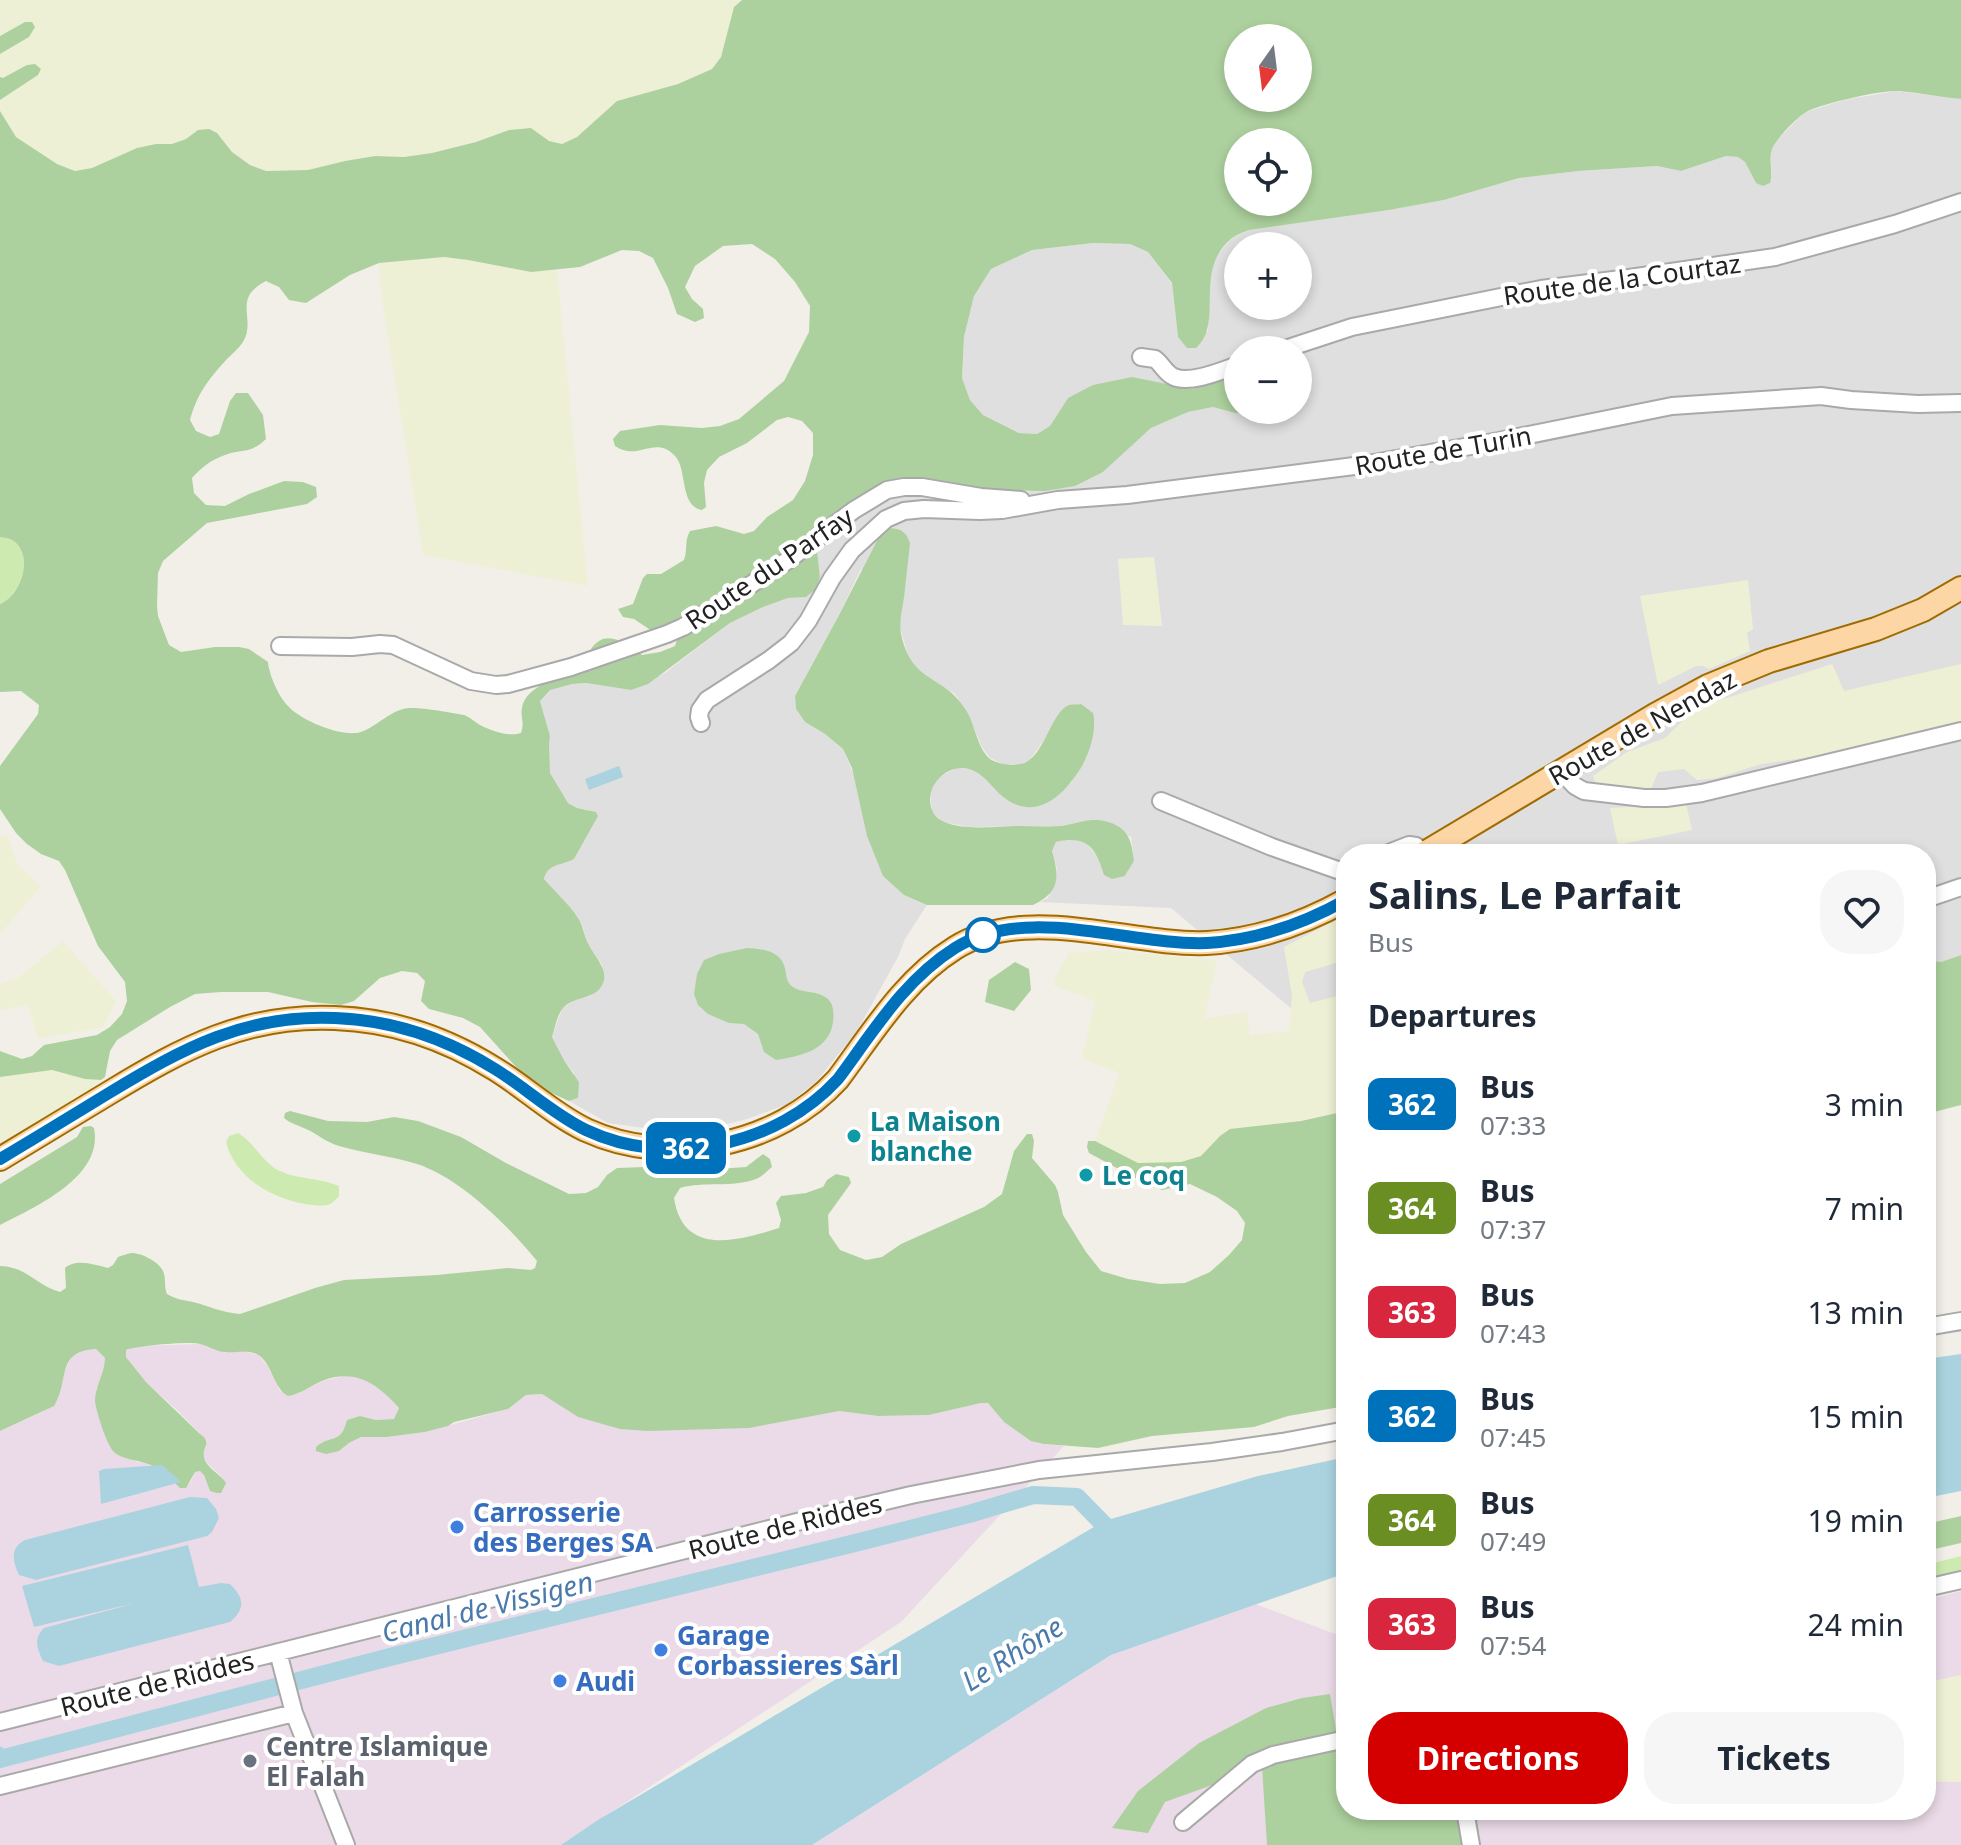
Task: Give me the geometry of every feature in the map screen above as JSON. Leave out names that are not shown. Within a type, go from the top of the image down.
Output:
[{"type":"main road","name":"Route de Nendaz","points":[[1439,844],[1708,686],[1769,661],[1876,629],[1923,610],[1961,588]]},
{"type":"main road","points":[[0,1159],[195,1044],[240,1028],[274,1021],[334,1017],[388,1024],[444,1042],[494,1069],[565,1118],[608,1138],[673,1149],[727,1142],[780,1122],[825,1092],[909,986],[928,967],[970,939],[1009,929],[1042,928],[1167,942],[1222,941],[1256,937],[1336,905]]},
{"type":"street","name":"Route de la Courtaz","points":[[1312,340],[1352,327],[1541,289],[1798,252],[1961,202]]},
{"type":"street","points":[[1141,357],[1155,359],[1166,372],[1184,379],[1224,369]]},
{"type":"street","name":"Route de Turin","points":[[701,723],[700,710],[707,700],[791,643],[808,621],[841,564],[886,519],[904,511],[1002,510],[1058,500],[1155,492],[1376,463],[1672,406],[1821,396],[1918,404],[1961,403]]},
{"type":"street","name":"Route du Parfay","points":[[280,646],[393,645],[471,681],[508,684],[571,667],[683,627],[775,569],[854,510],[887,490],[935,488],[981,497],[1020,500],[1026,505]]},
{"type":"street","points":[[1561,771],[1584,791],[1666,798],[1702,793],[1961,731]]},
{"type":"street","points":[[1161,801],[1336,869]]},
{"type":"street","points":[[1936,896],[1961,887]]},
{"type":"street","points":[[1936,1325],[1961,1321]]},
{"type":"street","name":"Route de Riddes","points":[[0,1722],[926,1492],[1039,1470],[1212,1452],[1336,1432]]},
{"type":"street","points":[[1936,1586],[1961,1580]]},
{"type":"street","points":[[278,1652],[294,1713],[346,1845]]},
{"type":"street","points":[[0,1786],[294,1713]]},
{"type":"street","points":[[1183,1822],[1252,1764],[1273,1755],[1336,1741]]},
{"type":"street","points":[[1467,1820],[1471,1845]]},
{"type":"shaded area","points":[[1896,91],[1961,99],[1961,955],[1936,961],[1936,844],[1336,844],[1336,1015],[1305,1020],[1171,908],[1040,902],[1048,898],[1057,869],[1052,851],[1056,842],[1073,838],[1087,844],[1099,859],[1125,875],[1134,859],[1131,837],[1096,819],[1061,826],[969,827],[942,822],[932,811],[930,793],[936,779],[958,767],[971,769],[1009,801],[1071,783],[1087,756],[1095,721],[1059,713],[1029,761],[1003,764],[990,758],[955,694],[921,674],[909,660],[899,623],[904,599],[861,569],[795,696],[796,709],[805,722],[843,749],[904,895],[927,905],[905,939],[857,1031],[817,1081],[788,1104],[747,1119],[687,1134],[608,1123],[569,1101],[578,1098],[574,1073],[552,1037],[562,1009],[574,1000],[591,996],[602,965],[587,943],[576,915],[544,880],[546,871],[551,867],[574,859],[583,841],[589,810],[568,803],[549,773],[550,736],[540,701],[550,689],[586,683],[631,690],[665,673],[730,623],[788,598],[806,596],[820,577],[815,532],[818,527],[828,520],[897,496],[978,490],[1026,492],[1103,472],[1151,428],[1188,412],[1213,407],[1224,410],[1224,424],[1312,424],[1312,336],[1224,336],[1224,380],[1192,389],[1171,386],[1068,398],[1050,426],[1037,434],[1019,433],[983,415],[970,400],[962,378],[964,337],[974,296],[991,269],[1032,250],[1093,243],[1130,244],[1148,252],[1172,284],[1178,337],[1208,331],[1209,287],[1214,258],[1224,247],[1224,320],[1312,320],[1312,232],[1245,232],[1444,200],[1519,178],[1657,166],[1681,171],[1726,156],[1738,157],[1745,162],[1756,183],[1772,176],[1770,154],[1775,142],[1802,115],[1844,100]]},
{"type":"shaded area","points":[[200,1344],[226,1353],[241,1351],[259,1355],[280,1391],[297,1394],[323,1381],[348,1375],[365,1379],[385,1393],[399,1408],[395,1419],[376,1420],[360,1416],[339,1438],[321,1443],[339,1451],[361,1437],[425,1432],[508,1409],[526,1395],[542,1394],[578,1417],[803,1416],[839,1411],[878,1416],[929,1415],[988,1403],[1004,1422],[1044,1444],[1064,1446],[901,1622],[561,1845],[0,1845],[0,1431],[42,1412],[58,1398],[71,1357],[80,1350],[96,1349],[105,1358],[105,1368],[96,1390],[137,1462],[190,1483],[195,1472],[200,1471],[210,1491],[223,1478],[203,1456],[207,1441],[146,1382],[126,1357],[126,1350],[137,1346]]},
{"type":"shaded area","points":[[1961,1591],[1961,1675],[1936,1681],[1936,1597]]},
{"type":"shaded area","points":[[1255,1604],[1336,1634],[1336,1820],[1936,1820],[1936,1781],[1961,1782],[1961,1845],[812,1845],[1111,1655]]},
{"type":"green space","points":[[0,0],[742,0],[734,7],[721,58],[712,69],[678,84],[617,101],[577,137],[561,145],[531,129],[509,130],[432,153],[404,157],[375,156],[308,170],[266,171],[250,165],[232,152],[217,133],[198,130],[187,139],[172,144],[156,144],[92,168],[75,171],[57,164],[16,137],[0,111],[0,99],[38,75],[27,65],[0,77],[0,54],[12,48],[25,22],[0,36]]},
{"type":"green space","points":[[742,0],[1961,0],[1961,99],[1890,91],[1808,111],[1789,127],[1773,147],[1770,183],[1763,186],[1756,183],[1745,162],[1738,157],[1726,156],[1681,171],[1657,166],[1519,178],[1444,200],[1245,232],[1224,232],[1224,247],[1214,265],[1211,280],[1208,325],[1196,348],[1187,348],[1178,337],[1172,283],[1148,252],[1130,244],[1093,243],[1032,250],[991,269],[974,296],[964,337],[962,378],[970,400],[983,415],[1019,433],[1037,434],[1050,426],[1068,398],[1093,385],[1132,377],[1192,389],[1224,380],[1224,410],[1213,407],[1188,412],[1151,428],[1103,472],[1075,486],[1045,491],[978,490],[897,496],[828,520],[815,532],[820,577],[816,589],[806,597],[788,598],[730,623],[648,684],[631,690],[586,683],[550,690],[540,701],[550,736],[550,773],[568,803],[596,812],[598,816],[574,859],[552,867],[544,879],[578,918],[604,976],[604,982],[597,991],[563,1008],[552,1037],[579,1082],[578,1098],[569,1101],[526,1078],[480,1027],[463,1018],[429,1009],[421,1001],[425,981],[417,973],[402,971],[380,978],[354,1001],[341,1005],[268,992],[195,994],[117,1040],[110,1051],[105,1077],[101,1080],[52,1070],[0,1077],[0,1051],[22,1059],[32,1056],[44,1045],[97,1035],[122,1014],[127,1001],[125,982],[98,946],[65,870],[59,861],[27,844],[0,809],[0,766],[38,714],[39,705],[21,691],[0,692],[0,604],[18,586],[24,560],[15,542],[0,537],[0,111],[16,137],[57,164],[75,171],[92,168],[137,148],[172,144],[198,130],[209,129],[250,165],[266,171],[308,170],[375,156],[404,157],[432,153],[509,130],[531,128],[549,141],[562,144],[577,137],[617,101],[678,84],[712,69],[721,57],[734,7]],"holes":[[[752,244],[775,259],[810,306],[809,332],[784,381],[739,419],[720,426],[660,425],[620,431],[613,439],[615,446],[623,450],[653,447],[668,450],[679,462],[690,502],[702,510],[706,507],[704,483],[707,470],[719,457],[747,443],[777,420],[788,417],[802,421],[813,433],[813,455],[805,481],[793,500],[767,517],[754,531],[744,534],[716,526],[690,531],[684,560],[661,574],[647,574],[633,604],[618,609],[623,617],[634,619],[649,629],[675,634],[675,646],[642,655],[610,638],[597,642],[584,668],[547,682],[530,693],[522,708],[521,733],[511,734],[480,725],[464,715],[415,708],[397,711],[361,732],[333,730],[302,717],[288,706],[275,686],[268,662],[249,649],[215,647],[181,652],[169,645],[157,606],[158,573],[163,561],[207,523],[307,504],[317,497],[316,487],[303,482],[284,481],[225,506],[206,505],[194,493],[192,478],[207,464],[225,455],[251,449],[266,439],[263,415],[248,393],[236,393],[230,401],[219,434],[210,437],[196,431],[190,420],[204,388],[243,342],[248,325],[247,302],[256,288],[266,281],[279,287],[289,300],[306,303],[350,275],[379,263],[444,257],[531,272],[580,267],[622,250],[639,251],[653,258],[677,314],[695,322],[704,318],[703,309],[685,287],[695,266],[723,246]]]},
{"type":"green space","points":[[25,22],[32,22],[35,27],[29,37],[0,54],[0,36]]},
{"type":"green space","points":[[35,64],[41,69],[38,75],[0,100],[0,77]]},
{"type":"green space","points":[[444,257],[531,272],[557,269],[588,586],[423,555],[380,287],[379,263]]},
{"type":"green space","points":[[887,528],[902,531],[910,543],[900,625],[906,650],[920,671],[957,698],[990,759],[1009,765],[1028,761],[1041,746],[1062,709],[1069,705],[1081,704],[1093,713],[1094,719],[1085,760],[1069,785],[1052,800],[1032,807],[1021,806],[1004,798],[977,773],[963,768],[954,769],[939,778],[931,794],[933,812],[948,823],[973,827],[1062,826],[1105,821],[1121,828],[1130,842],[1134,860],[1125,876],[1112,879],[1104,875],[1088,845],[1066,840],[1056,842],[1052,851],[1056,869],[1053,890],[1033,905],[927,905],[904,895],[883,876],[867,836],[852,768],[843,749],[805,722],[796,709],[795,696],[880,535]]},
{"type":"green space","points":[[0,537],[15,542],[22,551],[24,568],[13,594],[0,604]]},
{"type":"green space","points":[[1154,557],[1162,626],[1123,625],[1118,559]]},
{"type":"green space","points":[[1748,580],[1753,629],[1747,633],[1750,651],[1709,669],[1696,666],[1658,685],[1640,596]]},
{"type":"green space","points":[[1832,664],[1844,691],[1961,664],[1961,725],[1811,757],[1761,764],[1717,778],[1697,780],[1684,769],[1658,772],[1651,789],[1596,784],[1593,776],[1627,752],[1665,738],[1696,708]]},
{"type":"green space","points":[[1686,804],[1692,830],[1618,844],[1610,808]]},
{"type":"green space","points":[[7,835],[18,865],[41,887],[0,934],[0,837]]},
{"type":"green space","points":[[1336,920],[1336,963],[1305,972],[1302,982],[1310,1003],[1336,996],[1336,1113],[1220,1136],[1201,1156],[1181,1162],[1138,1163],[1095,1141],[1119,1073],[1082,1058],[1095,1001],[1054,986],[1055,978],[1069,953],[1110,950],[1217,960],[1205,1018],[1247,1012],[1250,1035],[1289,1031],[1292,996],[1284,947]]},
{"type":"green space","points":[[63,941],[116,1001],[103,1027],[38,1039],[28,1005],[0,1010],[0,984],[18,978]]},
{"type":"green space","points":[[747,948],[778,956],[790,985],[820,994],[830,1001],[833,1022],[826,1040],[820,1046],[804,1054],[776,1060],[764,1052],[758,1034],[744,1024],[729,1023],[708,1014],[698,1005],[694,994],[697,974],[704,960]]},
{"type":"green space","points":[[1961,955],[1961,1105],[1936,1111],[1936,961]]},
{"type":"green space","points":[[1015,962],[1029,969],[1031,990],[1014,1011],[985,1002],[989,980]]},
{"type":"green space","points":[[52,1070],[101,1080],[0,1147],[0,1077]]},
{"type":"green space","points":[[290,1111],[328,1121],[367,1122],[394,1117],[418,1121],[461,1137],[569,1194],[586,1193],[598,1187],[617,1168],[644,1167],[673,1172],[746,1167],[763,1154],[770,1159],[772,1167],[756,1179],[680,1188],[674,1198],[679,1217],[688,1229],[700,1237],[730,1240],[779,1228],[781,1220],[776,1203],[781,1196],[823,1187],[836,1174],[849,1177],[851,1183],[828,1215],[829,1234],[840,1250],[866,1260],[882,1257],[901,1244],[984,1207],[1002,1194],[1014,1151],[1027,1134],[1032,1134],[1032,1158],[1055,1185],[1063,1215],[1101,1271],[1160,1284],[1185,1283],[1210,1272],[1242,1240],[1245,1223],[1237,1211],[1190,1184],[1162,1190],[1152,1187],[1089,1153],[1088,1141],[1095,1141],[1138,1163],[1181,1162],[1201,1156],[1230,1129],[1301,1121],[1336,1113],[1336,1408],[1288,1416],[1254,1427],[1152,1436],[1098,1448],[1031,1441],[1004,1422],[988,1403],[929,1415],[878,1416],[839,1411],[749,1428],[647,1431],[620,1429],[578,1417],[542,1394],[526,1395],[508,1409],[425,1432],[361,1437],[339,1451],[326,1454],[316,1451],[316,1447],[339,1436],[347,1420],[360,1416],[376,1420],[394,1419],[399,1408],[374,1385],[345,1376],[322,1381],[288,1396],[279,1388],[260,1356],[247,1352],[217,1351],[200,1344],[185,1343],[132,1348],[126,1350],[126,1357],[146,1382],[206,1440],[205,1461],[226,1483],[221,1493],[210,1491],[200,1471],[195,1472],[186,1488],[180,1488],[155,1467],[115,1453],[97,1412],[95,1401],[105,1358],[96,1349],[74,1355],[69,1361],[54,1406],[0,1431],[0,1266],[25,1273],[60,1292],[66,1288],[65,1268],[70,1265],[86,1263],[108,1268],[118,1257],[136,1253],[160,1266],[167,1294],[240,1314],[344,1280],[535,1268],[537,1261],[512,1233],[483,1205],[450,1180],[417,1164],[334,1144],[287,1120],[285,1113]]},
{"type":"green space","points":[[83,1127],[94,1128],[94,1145],[78,1175],[48,1199],[0,1225],[0,1184],[77,1137]]},
{"type":"green space","points":[[238,1133],[276,1169],[339,1186],[339,1197],[327,1205],[305,1204],[280,1197],[256,1184],[238,1166],[226,1142],[229,1136]]},
{"type":"green space","points":[[1961,1516],[1961,1543],[1936,1549],[1936,1522]]},
{"type":"green space","points":[[1961,1556],[1961,1577],[1936,1583],[1936,1562]]},
{"type":"green space","points":[[1961,1675],[1961,1782],[1936,1781],[1936,1681]]},
{"type":"green space","points":[[1330,1694],[1336,1730],[1336,1820],[1458,1820],[1462,1845],[1267,1845],[1262,1767],[1165,1802],[1148,1833],[1112,1828],[1138,1791],[1199,1743],[1266,1708]]},
{"type":"water","points":[[619,766],[623,777],[589,790],[585,779]]},
{"type":"water","points":[[1961,1354],[1961,1491],[1936,1496],[1936,1358]]},
{"type":"water","name":"Le Rhône","points":[[1336,1459],[1336,1576],[1111,1655],[812,1845],[561,1845],[598,1820],[1104,1521],[1258,1476]]},
{"type":"water","points":[[162,1465],[181,1482],[101,1504],[99,1471]]},
{"type":"water","points":[[190,1497],[207,1498],[216,1509],[219,1518],[207,1536],[36,1580],[19,1575],[14,1551],[25,1540]]},
{"type":"water","points":[[188,1545],[199,1587],[230,1584],[238,1594],[241,1608],[230,1622],[59,1666],[43,1661],[37,1644],[44,1628],[135,1603],[34,1627],[22,1586]]},
{"type":"waterway","name":"Canal de Vissigen","points":[[0,1759],[390,1657],[969,1514],[1033,1495],[1077,1497],[1118,1539]]},
{"type":"waterway","points":[[0,1749],[10,1756]]},
{"type":"bus line","name":"362","points":[[0,1159],[153,1066],[207,1039],[274,1021],[334,1017],[406,1028],[444,1042],[494,1069],[565,1118],[608,1138],[673,1149],[701,1147],[757,1133],[791,1116],[825,1092],[909,986],[928,967],[970,939],[1009,929],[1042,928],[1156,941],[1208,943],[1256,937],[1295,925],[1336,905]]},
{"type":"place","name":"La Maison blanche","points":[[854,1136]]},
{"type":"place","name":"Le coq","points":[[1086,1175]]},
{"type":"place","name":"Carrosserie des Berges SA","points":[[457,1527]]},
{"type":"place","name":"Garage Corbassieres Sàrl","points":[[661,1650]]},
{"type":"place","name":"Audi","points":[[560,1681]]},
{"type":"place","name":"Centre Islamique El Falah","points":[[250,1761]]}]
